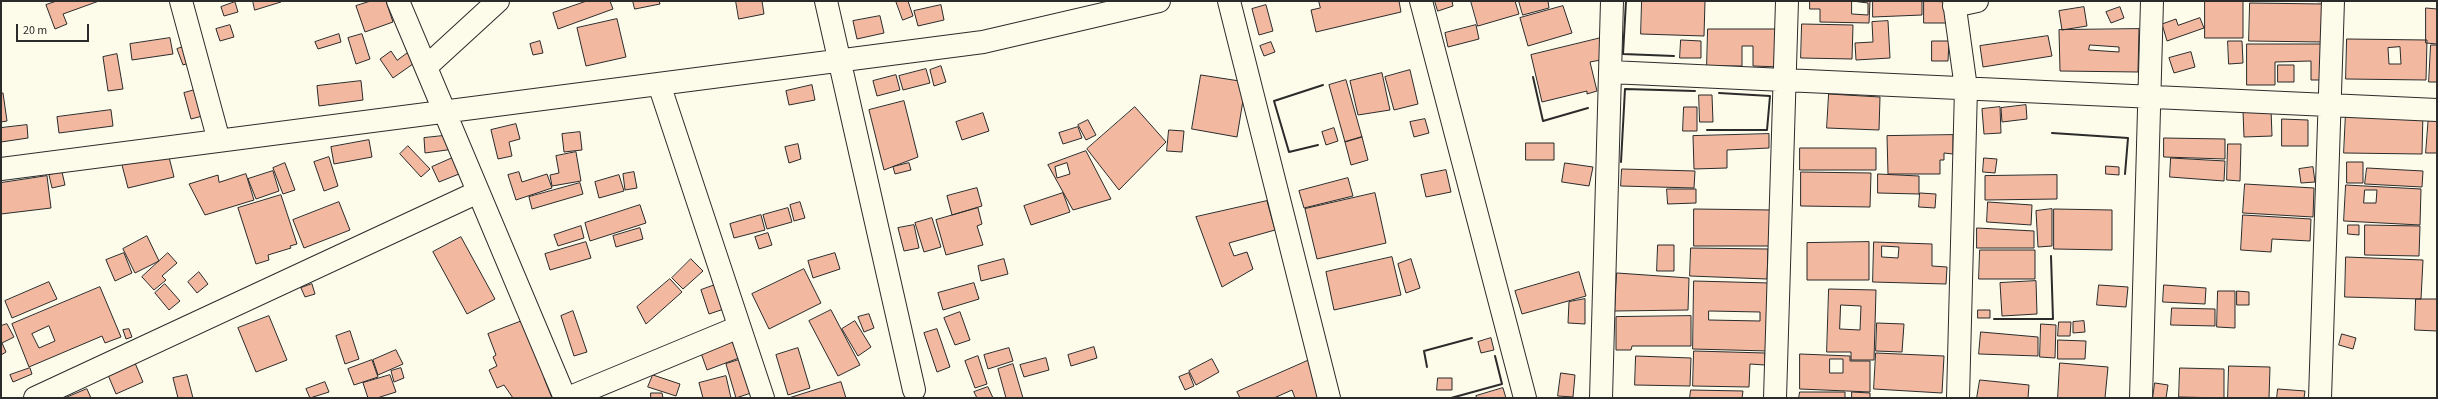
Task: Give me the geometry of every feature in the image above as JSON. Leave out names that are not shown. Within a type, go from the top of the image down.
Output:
[{"type":"street","points":[[181,1],[219,141]]},
{"type":"street","points":[[398,1],[443,112],[566,398],[739,327]]},
{"type":"street","points":[[426,67],[498,1]]},
{"type":"street","points":[[826,1],[841,60],[914,390]]},
{"type":"street","points":[[1,169],[983,42],[1133,4],[1159,1]]},
{"type":"street","points":[[1229,1],[1329,398]]},
{"type":"street","points":[[1421,1],[1525,398]]},
{"type":"street","points":[[1601,398],[1612,1]]},
{"type":"street","points":[[1775,398],[1783,80],[1787,1]]},
{"type":"street","points":[[1958,398],[1966,88],[1954,3],[1977,1]]},
{"type":"street","points":[[2141,398],[2152,1]]},
{"type":"street","points":[[2320,398],[2333,1]]},
{"type":"street","points":[[1610,72],[2437,110]]},
{"type":"street","points":[[659,84],[763,398]]},
{"type":"street","points":[[34,398],[478,192]]},
{"type":"building","points":[[57,1],[99,1],[63,14],[67,24],[55,29],[46,5]]},
{"type":"building","points":[[253,1],[281,1],[281,2],[255,10]]},
{"type":"building","points":[[371,1],[386,1],[393,22],[365,32],[356,6]]},
{"type":"building","points":[[587,1],[610,1],[613,9],[558,29],[553,13]]},
{"type":"building","points":[[633,1],[659,1],[660,4],[635,9]]},
{"type":"building","points":[[736,1],[762,1],[764,14],[739,19]]},
{"type":"building","points":[[896,1],[908,1],[913,16],[903,20]]},
{"type":"building","points":[[1319,1],[1399,1],[1401,12],[1316,32],[1311,10],[1320,8]]},
{"type":"building","points":[[1435,1],[1452,1],[1453,6],[1438,11]]},
{"type":"building","points":[[1471,1],[1515,1],[1519,14],[1478,26]]},
{"type":"building","points":[[1519,1],[1548,1],[1549,8],[1523,15]]},
{"type":"building","points":[[1642,1],[1705,1],[1704,36],[1641,34]]},
{"type":"building","points":[[1810,1],[1852,1],[1870,1],[1869,23],[1820,22],[1820,9],[1810,9]],"holes":[[[1852,1],[1868,3],[1868,15],[1852,14]]]},
{"type":"building","points":[[1873,1],[1922,1],[1922,15],[1873,17]]},
{"type":"building","points":[[1924,1],[1950,2],[1950,23],[1924,23]]},
{"type":"building","points":[[2205,1],[2243,1],[2243,38],[2205,38]]},
{"type":"building","points":[[235,2],[238,12],[224,16],[221,7]]},
{"type":"building","points":[[2250,3],[2324,4],[2323,42],[2249,41]]},
{"type":"building","points":[[941,5],[944,20],[918,26],[914,11]]},
{"type":"building","points":[[1266,5],[1273,31],[1259,35],[1252,9]]},
{"type":"building","points":[[1563,6],[1572,33],[1528,46],[1520,18]]},
{"type":"building","points":[[2084,7],[2087,26],[2062,30],[2059,11]]},
{"type":"building","points":[[2120,7],[2124,18],[2111,23],[2106,12]]},
{"type":"building","points":[[2426,8],[2437,9],[2437,44],[2426,43]]},
{"type":"building","points":[[880,16],[884,33],[857,39],[853,21]]},
{"type":"building","points":[[2200,18],[2204,28],[2167,41],[2162,24],[2176,19],[2178,25]]},
{"type":"building","points":[[617,19],[626,57],[586,66],[577,28]]},
{"type":"building","points":[[1888,21],[1890,58],[1856,60],[1855,43],[1873,42],[1872,22]]},
{"type":"building","points":[[1802,24],[1853,25],[1852,59],[1801,58]]},
{"type":"building","points":[[230,25],[234,37],[220,41],[216,29]]},
{"type":"building","points":[[1476,25],[1479,39],[1448,47],[1445,33]]},
{"type":"building","points":[[1708,29],[1781,29],[1781,67],[1753,66],[1753,46],[1742,46],[1742,66],[1707,66]]},
{"type":"building","points":[[2139,29],[2138,72],[2060,71],[2059,30]],"holes":[[[2090,45],[2119,47],[2119,52],[2089,50]]]},
{"type":"building","points":[[339,34],[341,42],[318,49],[315,42]]},
{"type":"building","points":[[362,34],[370,59],[356,64],[348,38]]},
{"type":"building","points":[[2048,36],[2052,56],[1983,67],[1980,46]]},
{"type":"building","points":[[170,38],[173,54],[132,60],[130,44]]},
{"type":"building","points":[[1601,38],[1606,59],[1590,62],[1597,91],[1587,94],[1587,91],[1542,102],[1531,55]]},
{"type":"building","points":[[2347,39],[2427,40],[2426,80],[2346,79]],"holes":[[[2400,47],[2401,64],[2389,64],[2388,48]]]},
{"type":"building","points":[[1681,40],[1701,41],[1701,58],[1680,58]]},
{"type":"building","points":[[540,41],[543,53],[533,55],[530,44]]},
{"type":"building","points":[[1932,41],[1949,41],[1948,61],[1932,61]]},
{"type":"building","points":[[2228,41],[2242,41],[2243,63],[2229,64]]},
{"type":"building","points":[[1271,42],[1275,52],[1264,56],[1260,46]]},
{"type":"building","points":[[2247,44],[2327,44],[2327,80],[2311,80],[2311,61],[2275,62],[2275,85],[2247,85]]},
{"type":"building","points":[[189,45],[195,61],[183,65],[177,49]]},
{"type":"building","points":[[2431,45],[2437,45],[2437,82],[2429,82]]},
{"type":"building","points":[[413,49],[420,59],[393,78],[380,59],[391,51],[397,60]]},
{"type":"building","points":[[2191,52],[2195,67],[2174,73],[2169,58]]},
{"type":"building","points":[[117,54],[123,89],[108,91],[103,57]]},
{"type":"building","points":[[2278,65],[2294,65],[2294,82],[2278,82]]},
{"type":"building","points":[[941,66],[946,82],[934,86],[930,70]]},
{"type":"building","points":[[926,69],[930,83],[903,90],[899,76]]},
{"type":"building","points":[[1410,70],[1418,104],[1394,110],[1385,77]]},
{"type":"building","points":[[1382,73],[1390,110],[1358,115],[1350,81]]},
{"type":"building","points":[[896,75],[900,90],[877,96],[873,81]]},
{"type":"building","points":[[1201,75],[1246,82],[1237,137],[1192,129]]},
{"type":"building","points":[[1346,80],[1362,137],[1345,142],[1329,85]]},
{"type":"building","points":[[361,81],[363,100],[319,106],[317,86]]},
{"type":"building","points":[[812,85],[815,100],[789,105],[786,91]]},
{"type":"building","points":[[202,88],[210,114],[191,119],[184,93]]},
{"type":"building","points":[[1,93],[3,93],[7,121],[1,122]]},
{"type":"building","points":[[1829,94],[1880,97],[1879,130],[1827,128]]},
{"type":"building","points":[[1699,95],[1712,95],[1713,122],[1700,122]]},
{"type":"building","points":[[904,101],[918,157],[884,170],[869,110]]},
{"type":"building","points":[[2026,105],[2027,119],[2002,122],[2001,108]]},
{"type":"building","points":[[1135,107],[1166,142],[1119,190],[1087,149]]},
{"type":"building","points":[[1684,107],[1697,107],[1697,131],[1683,131]]},
{"type":"building","points":[[2000,107],[2001,133],[1984,134],[1982,109]]},
{"type":"building","points":[[2271,109],[2272,136],[2244,137],[2243,111]]},
{"type":"building","points":[[111,110],[113,126],[59,133],[57,117]]},
{"type":"building","points":[[2346,111],[2423,112],[2422,154],[2344,153]]},
{"type":"building","points":[[983,113],[989,131],[962,140],[956,122]]},
{"type":"building","points":[[2429,114],[2437,114],[2437,153],[2426,153]]},
{"type":"building","points":[[1425,119],[1429,133],[1414,137],[1410,122]]},
{"type":"building","points":[[2282,119],[2308,120],[2308,146],[2282,146]]},
{"type":"building","points":[[1088,120],[1096,135],[1086,140],[1078,125]]},
{"type":"building","points":[[516,124],[520,139],[509,142],[512,156],[498,159],[491,130]]},
{"type":"building","points":[[27,125],[28,138],[1,142],[1,128]]},
{"type":"building","points":[[1078,127],[1082,138],[1063,144],[1059,133]]},
{"type":"building","points":[[1334,128],[1338,141],[1326,145],[1322,132]]},
{"type":"building","points":[[1169,130],[1184,131],[1182,152],[1167,151]]},
{"type":"building","points":[[580,132],[582,150],[564,152],[562,134]]},
{"type":"building","points":[[1769,134],[1769,148],[1727,150],[1727,168],[1694,169],[1693,136]]},
{"type":"building","points":[[452,135],[454,149],[425,153],[424,138]]},
{"type":"building","points":[[1953,135],[1953,154],[1944,153],[1944,160],[1940,160],[1940,174],[1888,174],[1887,136]]},
{"type":"building","points":[[1362,137],[1368,160],[1351,165],[1345,142]]},
{"type":"building","points":[[2164,138],[2225,139],[2225,159],[2164,157]]},
{"type":"building","points":[[369,140],[372,157],[334,164],[331,147]]},
{"type":"building","points":[[1526,143],[1554,143],[1554,160],[1526,160]]},
{"type":"building","points":[[798,144],[801,159],[789,163],[785,147]]},
{"type":"building","points":[[2228,144],[2241,144],[2240,181],[2227,180]]},
{"type":"building","points":[[408,146],[430,169],[421,177],[400,154]]},
{"type":"building","points":[[1800,148],[1876,148],[1876,170],[1800,170]]},
{"type":"building","points":[[1086,151],[1111,199],[1073,210],[1048,165]],"holes":[[[1067,163],[1070,174],[1057,178],[1055,167]]]},
{"type":"building","points":[[576,152],[581,181],[552,186],[550,175],[559,173],[556,156]]},
{"type":"building","points":[[168,153],[174,177],[128,188],[122,165]]},
{"type":"building","points":[[457,156],[464,172],[439,182],[432,167]]},
{"type":"building","points":[[329,157],[338,186],[324,191],[314,162]]},
{"type":"building","points":[[1984,158],[1997,159],[1995,173],[1983,172]]},
{"type":"building","points":[[2171,158],[2225,161],[2224,181],[2170,177]]},
{"type":"building","points":[[2347,162],[2363,162],[2363,183],[2347,183]]},
{"type":"building","points":[[285,163],[295,190],[283,194],[273,168]]},
{"type":"building","points":[[909,163],[911,170],[895,174],[893,167]]},
{"type":"building","points":[[1565,163],[1593,167],[1589,186],[1562,182]]},
{"type":"building","points":[[2106,166],[2119,167],[2119,175],[2106,174]]},
{"type":"building","points":[[2313,167],[2315,182],[2301,183],[2299,169]]},
{"type":"building","points":[[2367,168],[2423,171],[2422,187],[2365,184]]},
{"type":"building","points":[[1622,169],[1695,171],[1694,188],[1621,186]]},
{"type":"building","points":[[1446,170],[1451,192],[1426,197],[1421,175]]},
{"type":"building","points":[[273,171],[279,191],[256,199],[248,179]]},
{"type":"building","points":[[62,172],[65,185],[52,188],[49,175]]},
{"type":"building","points":[[519,172],[522,182],[547,174],[552,188],[516,200],[508,175]]},
{"type":"building","points":[[634,172],[637,188],[625,190],[623,174]]},
{"type":"building","points":[[1801,172],[1871,173],[1870,207],[1801,206]]},
{"type":"building","points":[[246,174],[254,200],[205,215],[189,184],[218,175],[219,182]]},
{"type":"building","points":[[1878,174],[1919,176],[1919,194],[1878,193]]},
{"type":"building","points":[[619,175],[624,191],[599,198],[595,182]]},
{"type":"building","points":[[2057,175],[2057,199],[1985,200],[1985,176]]},
{"type":"building","points":[[47,176],[51,208],[1,214],[1,183]]},
{"type":"building","points":[[1348,178],[1353,196],[1304,208],[1299,191]]},
{"type":"building","points":[[580,183],[583,194],[532,209],[529,197]]},
{"type":"building","points":[[2245,184],[2314,188],[2313,217],[2243,213]]},
{"type":"building","points":[[2346,185],[2421,189],[2420,225],[2344,221]],"holes":[[[2365,190],[2377,190],[2376,203],[2364,203]]]},
{"type":"building","points":[[977,188],[982,206],[952,215],[947,196]]},
{"type":"building","points":[[1667,189],[1696,189],[1696,203],[1668,204]]},
{"type":"building","points":[[1063,193],[1070,212],[1031,225],[1024,206]]},
{"type":"building","points":[[1375,193],[1386,243],[1317,259],[1305,209]]},
{"type":"building","points":[[1920,193],[1936,194],[1935,208],[1919,207]]},
{"type":"building","points":[[281,195],[297,244],[290,246],[291,248],[268,255],[269,260],[256,264],[238,208]]},
{"type":"building","points":[[1267,201],[1275,230],[1229,243],[1234,256],[1247,252],[1253,269],[1222,287],[1196,217]]},
{"type":"building","points":[[339,202],[350,230],[304,248],[293,220]]},
{"type":"building","points":[[800,202],[805,218],[794,221],[790,205]]},
{"type":"building","points":[[1988,202],[2032,205],[2031,225],[1987,222]]},
{"type":"building","points":[[640,205],[646,223],[590,241],[585,223]]},
{"type":"building","points":[[788,208],[792,222],[767,229],[763,215]]},
{"type":"building","points":[[978,208],[982,224],[977,226],[983,245],[946,255],[936,220]]},
{"type":"building","points":[[1694,209],[1773,210],[1773,246],[1694,246]]},
{"type":"building","points":[[2052,209],[2052,246],[2038,247],[2036,211]]},
{"type":"building","points":[[2054,209],[2112,210],[2112,250],[2054,249]]},
{"type":"building","points":[[761,215],[765,230],[734,238],[730,224]]},
{"type":"building","points":[[2243,215],[2311,219],[2310,241],[2272,239],[2271,252],[2241,250]]},
{"type":"building","points":[[932,218],[941,247],[924,252],[915,223]]},
{"type":"building","points":[[914,225],[919,248],[904,251],[898,228]]},
{"type":"building","points":[[2348,225],[2359,225],[2359,235],[2348,234]]},
{"type":"building","points":[[2365,225],[2420,226],[2419,256],[2365,255]]},
{"type":"building","points":[[581,226],[584,238],[558,246],[554,235]]},
{"type":"building","points":[[640,228],[643,239],[616,247],[613,236]]},
{"type":"building","points":[[1977,228],[2034,231],[2034,248],[1977,248]]},
{"type":"building","points":[[768,233],[772,245],[759,249],[755,237]]},
{"type":"building","points":[[147,236],[159,261],[135,273],[123,249]]},
{"type":"building","points":[[461,237],[495,299],[467,314],[433,252]]},
{"type":"building","points":[[586,242],[591,258],[550,270],[545,254]]},
{"type":"building","points":[[1869,242],[1869,280],[1807,280],[1807,243]]},
{"type":"building","points":[[1874,242],[1932,244],[1932,266],[1947,267],[1946,284],[1873,282]],"holes":[[[1882,246],[1899,247],[1898,258],[1882,257]]]},
{"type":"building","points":[[1658,245],[1674,245],[1674,271],[1657,271]]},
{"type":"building","points":[[1691,248],[1768,249],[1767,279],[1690,276]]},
{"type":"building","points":[[1980,250],[2035,250],[2035,279],[1979,279]]},
{"type":"building","points":[[124,253],[132,273],[115,281],[106,260]]},
{"type":"building","points":[[168,253],[177,263],[162,276],[166,280],[154,290],[142,277]]},
{"type":"building","points":[[835,253],[840,269],[813,278],[808,261]]},
{"type":"building","points":[[1392,257],[1401,295],[1334,310],[1326,272]]},
{"type":"building","points":[[2346,257],[2423,260],[2421,299],[2345,297]]},
{"type":"building","points":[[691,259],[703,271],[683,289],[672,278]]},
{"type":"building","points":[[1004,259],[1008,274],[981,281],[978,266]]},
{"type":"building","points":[[1411,259],[1420,288],[1406,293],[1398,264]]},
{"type":"building","points":[[804,269],[821,303],[769,329],[752,294]]},
{"type":"building","points":[[199,272],[208,284],[197,293],[188,282]]},
{"type":"building","points":[[1579,272],[1586,296],[1522,314],[1515,291]]},
{"type":"building","points":[[1617,273],[1689,278],[1688,310],[1615,311]]},
{"type":"building","points":[[670,279],[682,292],[646,324],[637,307]]},
{"type":"building","points":[[1694,281],[1770,283],[1768,351],[1693,349]],"holes":[[[1709,311],[1760,312],[1760,321],[1709,320]]]},
{"type":"building","points":[[2036,281],[2037,314],[2002,316],[2000,283]]},
{"type":"building","points":[[49,282],[57,299],[12,318],[5,301]]},
{"type":"building","points":[[974,283],[979,299],[943,310],[938,293]]},
{"type":"building","points":[[165,284],[180,301],[169,310],[155,293]]},
{"type":"building","points":[[312,284],[315,294],[305,297],[301,288]]},
{"type":"building","points":[[715,285],[724,309],[709,314],[701,290]]},
{"type":"building","points":[[2099,285],[2128,287],[2126,307],[2097,305]]},
{"type":"building","points":[[2164,285],[2206,288],[2205,304],[2163,302]]},
{"type":"building","points":[[100,287],[121,337],[105,343],[102,336],[29,367],[12,324]],"holes":[[[49,326],[55,341],[39,348],[32,334]]]},
{"type":"building","points":[[1829,289],[1876,290],[1874,360],[1851,360],[1851,352],[1827,352]],"holes":[[[1841,305],[1861,306],[1860,330],[1840,329]]]},
{"type":"building","points":[[2218,291],[2235,291],[2235,328],[2217,327]]},
{"type":"building","points":[[2237,291],[2249,292],[2249,305],[2237,305]]},
{"type":"building","points":[[1585,299],[1585,324],[1568,323],[1569,302]]},
{"type":"building","points":[[2416,299],[2437,299],[2437,331],[2415,330]]},
{"type":"building","points":[[2172,308],[2215,309],[2215,326],[2171,325]]},
{"type":"building","points":[[831,310],[860,365],[838,376],[809,321]]},
{"type":"building","points":[[1978,310],[1990,310],[1990,318],[1978,318]]},
{"type":"building","points":[[573,311],[587,352],[574,356],[561,316]]},
{"type":"building","points":[[960,312],[970,340],[955,345],[944,318]]},
{"type":"building","points":[[869,314],[874,328],[864,332],[858,317]]},
{"type":"building","points":[[269,316],[287,360],[256,372],[238,328]]},
{"type":"building","points":[[1691,316],[1691,346],[1632,346],[1631,350],[1616,350],[1616,317]]},
{"type":"building","points":[[522,321],[548,377],[544,378],[552,398],[513,398],[504,385],[497,388],[489,370],[497,366],[493,357],[496,355],[488,334]]},
{"type":"building","points":[[855,321],[871,347],[858,356],[842,329]]},
{"type":"building","points":[[2084,321],[2085,332],[2073,333],[2073,322]]},
{"type":"building","points":[[2059,322],[2071,322],[2070,336],[2058,336]]},
{"type":"building","points":[[1877,323],[1904,324],[1902,352],[1876,351]]},
{"type":"building","points":[[7,324],[14,337],[2,343],[6,352],[1,355],[1,326]]},
{"type":"building","points":[[2041,324],[2056,325],[2055,358],[2040,357]]},
{"type":"building","points":[[129,329],[132,337],[126,339],[123,330]]},
{"type":"building","points":[[937,329],[950,367],[937,372],[924,333]]},
{"type":"building","points":[[350,331],[359,359],[345,364],[336,336]]},
{"type":"building","points":[[1981,332],[2038,337],[2038,356],[1979,354]]},
{"type":"building","points":[[2342,334],[2356,338],[2353,349],[2339,345]]},
{"type":"building","points":[[1491,338],[1494,350],[1481,353],[1478,342]]},
{"type":"building","points":[[2058,340],[2086,341],[2085,359],[2058,359]]},
{"type":"building","points":[[732,341],[739,358],[707,370],[701,353]]},
{"type":"building","points":[[1094,347],[1097,358],[1071,366],[1068,355]]},
{"type":"building","points":[[798,348],[810,388],[788,395],[776,355]]},
{"type":"building","points":[[1009,348],[1013,361],[988,369],[984,355]]},
{"type":"building","points":[[396,350],[403,364],[378,375],[373,360]]},
{"type":"building","points":[[1694,351],[1765,353],[1765,365],[1750,364],[1749,387],[1693,386]]},
{"type":"building","points":[[1876,353],[1944,356],[1942,393],[1874,389]]},
{"type":"building","points":[[1800,354],[1850,356],[1850,361],[1870,361],[1870,392],[1800,389]],"holes":[[[1830,359],[1843,359],[1843,373],[1830,373]]]},
{"type":"building","points":[[978,356],[987,384],[975,388],[965,361]]},
{"type":"building","points":[[1636,356],[1691,358],[1690,386],[1635,385]]},
{"type":"building","points":[[1046,358],[1049,370],[1024,377],[1020,365]]},
{"type":"building","points":[[1314,358],[1323,398],[1295,398],[1292,390],[1274,398],[1240,398],[1237,392]]},
{"type":"building","points":[[742,359],[751,393],[736,398],[726,364]]},
{"type":"building","points":[[1212,359],[1219,372],[1196,385],[1189,371]]},
{"type":"building","points":[[372,360],[378,377],[354,385],[348,369]]},
{"type":"building","points":[[135,363],[143,382],[116,394],[108,375]]},
{"type":"building","points":[[2060,363],[2108,367],[2105,398],[2058,398]]},
{"type":"building","points":[[1013,364],[1023,398],[1006,398],[998,369]]},
{"type":"building","points":[[2229,366],[2270,367],[2269,398],[2228,398]]},
{"type":"building","points":[[30,368],[32,374],[13,382],[10,375]]},
{"type":"building","points":[[401,368],[404,378],[394,382],[391,371]]},
{"type":"building","points":[[2180,368],[2224,369],[2224,398],[2179,397]]},
{"type":"building","points":[[1189,373],[1194,386],[1185,390],[1179,377]]},
{"type":"building","points":[[1561,373],[1575,375],[1573,397],[1558,396]]},
{"type":"building","points":[[187,375],[193,398],[178,398],[173,378]]},
{"type":"building","points":[[390,375],[396,392],[377,398],[368,398],[363,383]]},
{"type":"building","points":[[653,375],[680,384],[676,396],[648,387]]},
{"type":"building","points":[[726,376],[731,398],[703,398],[699,383]]},
{"type":"building","points":[[1438,378],[1452,378],[1452,390],[1437,390]]},
{"type":"building","points":[[1980,380],[2029,385],[2028,398],[1977,398]]},
{"type":"building","points":[[325,382],[329,392],[310,398],[306,389]]},
{"type":"building","points":[[841,382],[846,398],[789,398]]},
{"type":"building","points":[[2155,383],[2168,385],[2166,398],[2153,398]]},
{"type":"building","points":[[988,387],[993,398],[977,398],[974,392]]},
{"type":"building","points":[[1503,388],[1506,398],[1477,398],[1476,396]]},
{"type":"building","points":[[87,389],[91,398],[65,398]]},
{"type":"building","points":[[2278,389],[2305,391],[2304,398],[2277,398]]},
{"type":"building","points":[[1691,390],[1743,391],[1742,398],[1690,398]]},
{"type":"building","points":[[1800,392],[1845,392],[1845,398],[1799,398]]},
{"type":"building","points":[[1852,392],[1870,393],[1870,398],[1852,398]]},
{"type":"building","points":[[651,393],[662,393],[663,398],[651,398]]},
{"type":"waterway","points":[[2321,1],[2321,13]]},
{"type":"wall","points":[[1626,1],[1623,54],[1674,56]]},
{"type":"wall","points":[[1533,77],[1543,121],[1588,108]]},
{"type":"wall","points":[[1318,145],[1289,152],[1274,101],[1323,85]]},
{"type":"wall","points":[[1621,162],[1625,89],[1695,91]]},
{"type":"wall","points":[[1707,130],[1767,130],[1770,96],[1719,93]]},
{"type":"wall","points":[[2052,133],[2128,138],[2125,174]]},
{"type":"wall","points":[[1994,319],[2053,319],[2051,256]]},
{"type":"wall","points":[[1427,367],[1424,351],[1472,338]]},
{"type":"wall","points":[[1451,398],[1502,384],[1495,356]]}]
